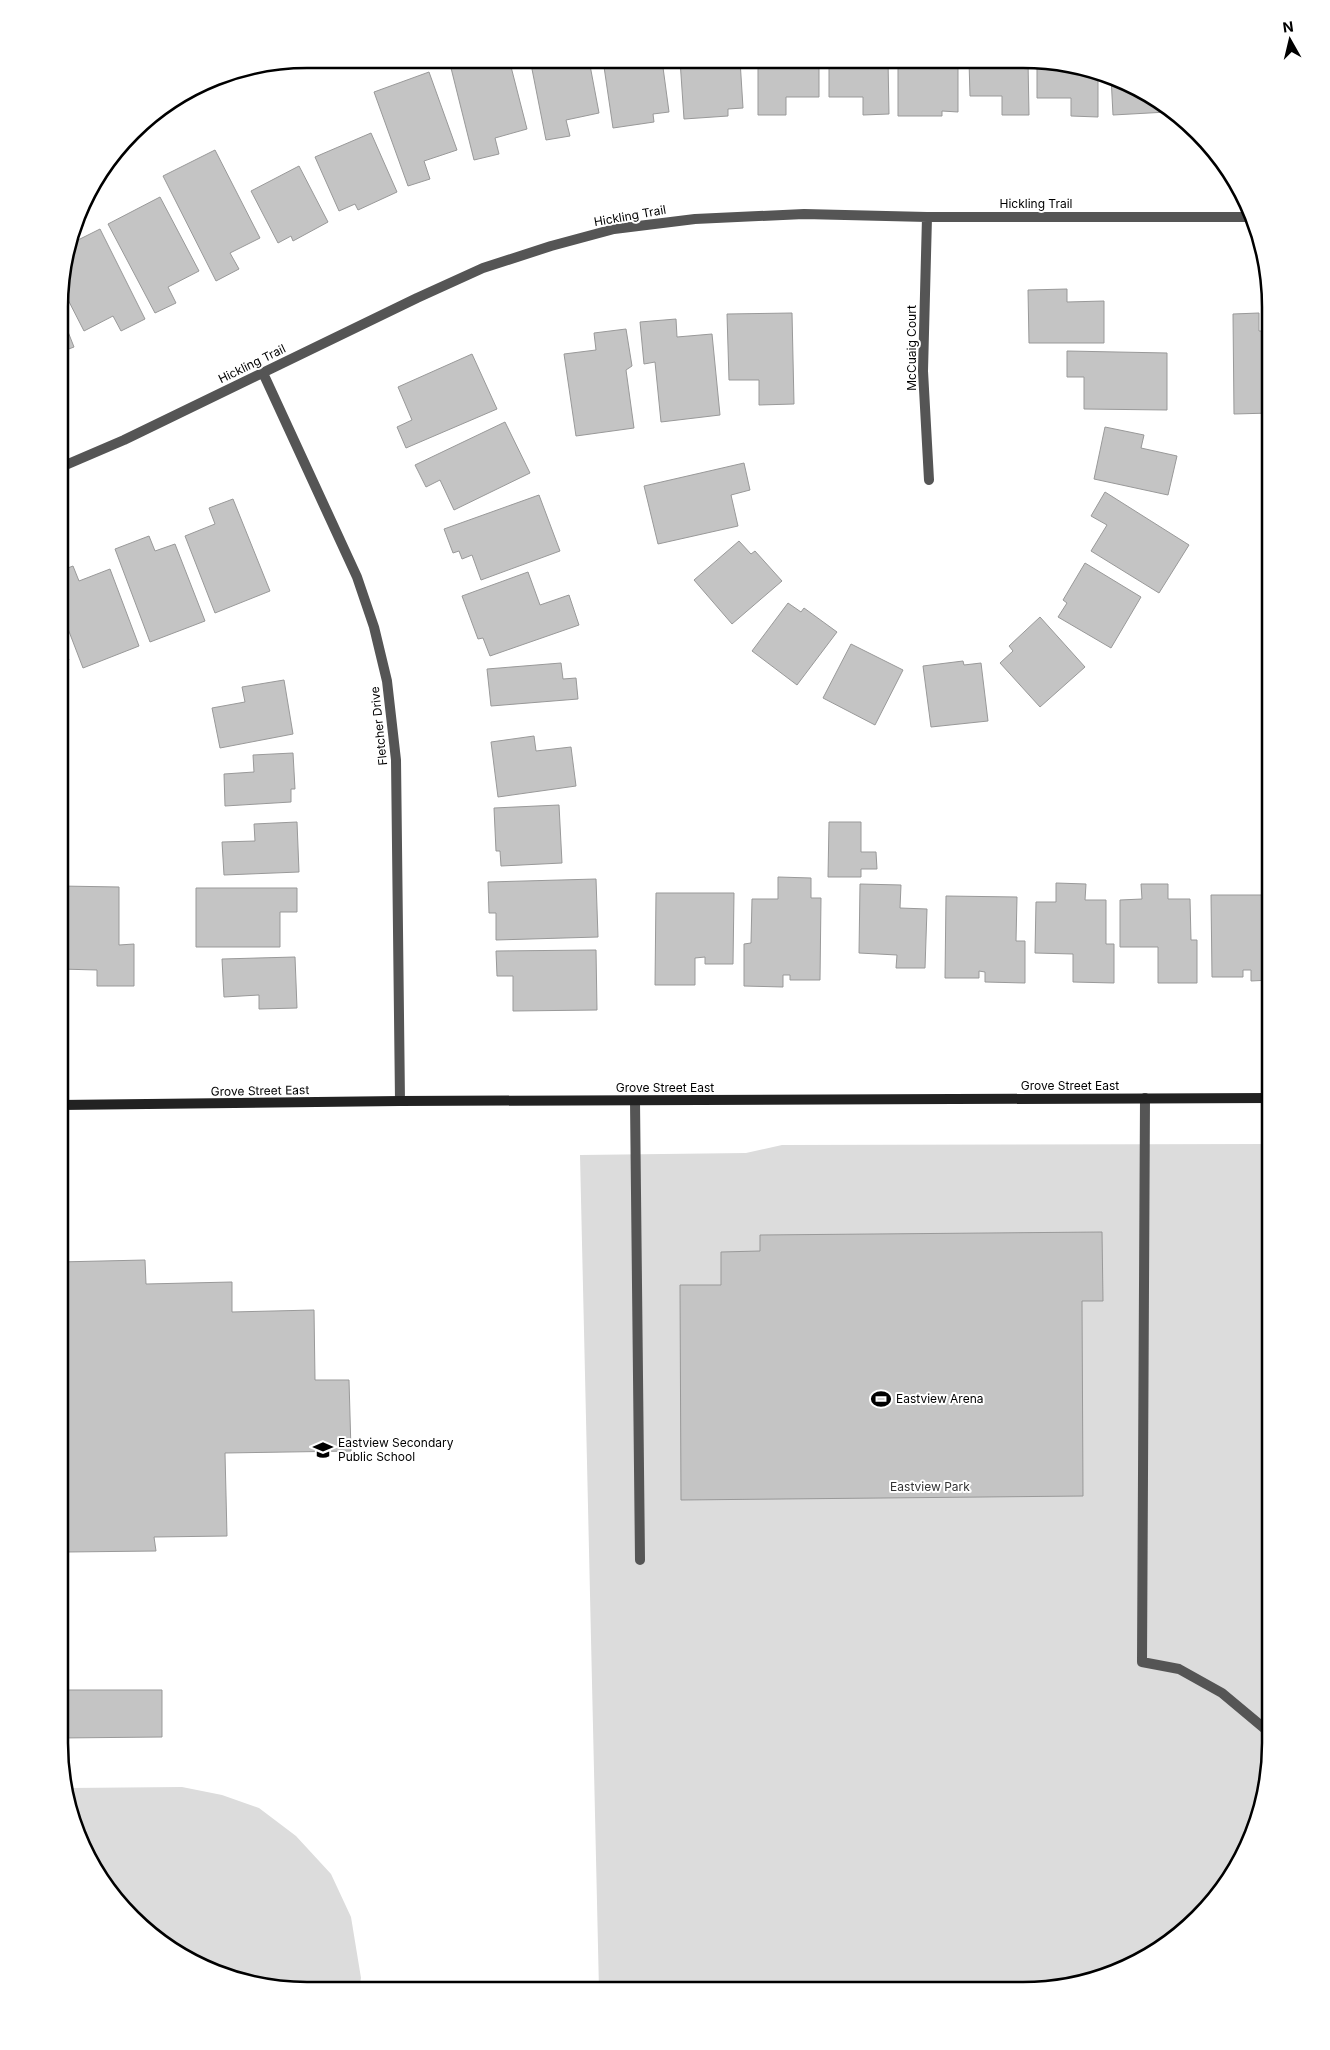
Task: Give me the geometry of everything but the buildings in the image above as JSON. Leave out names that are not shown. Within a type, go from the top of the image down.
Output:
[{"type":"street","name":"Hickling Trail","points":[[68,463],[124,440],[483,268],[551,246],[614,229],[695,219],[804,214],[1244,216]]},
{"type":"street","name":"McCuaig Court","points":[[927,216],[923,371],[929,480]]},
{"type":"street","name":"Fletcher Drive","points":[[263,373],[357,577],[374,627],[387,681],[396,760],[400,1102]]},
{"type":"street","points":[[1145,1098],[1142,1662],[1179,1669],[1222,1693],[1262,1726]]},
{"type":"street","name":"Grove Street East","points":[[68,1105],[1262,1098]]},
{"type":"street","points":[[636,1101],[640,1560]]},
{"type":"green space","name":"Eastview Park","points":[[1262,1144],[1262,1759],[1258,1790],[1250,1820],[1238,1849],[1222,1876],[1203,1901],[1181,1923],[1156,1942],[1129,1958],[1100,1970],[1070,1978],[1039,1982],[599,1982],[580,1155],[746,1153],[782,1145]]},
{"type":"green space","points":[[182,1787],[222,1795],[259,1808],[296,1836],[331,1874],[351,1917],[360,1982],[291,1982],[260,1978],[215,1964],[174,1942],[149,1923],[127,1901],[108,1876],[86,1835],[72,1788]]},
{"type":"place","name":"Eastview Arena","points":[[881,1399]]},
{"type":"place","name":"Eastview Secondary Public School","points":[[323,1450]]}]
